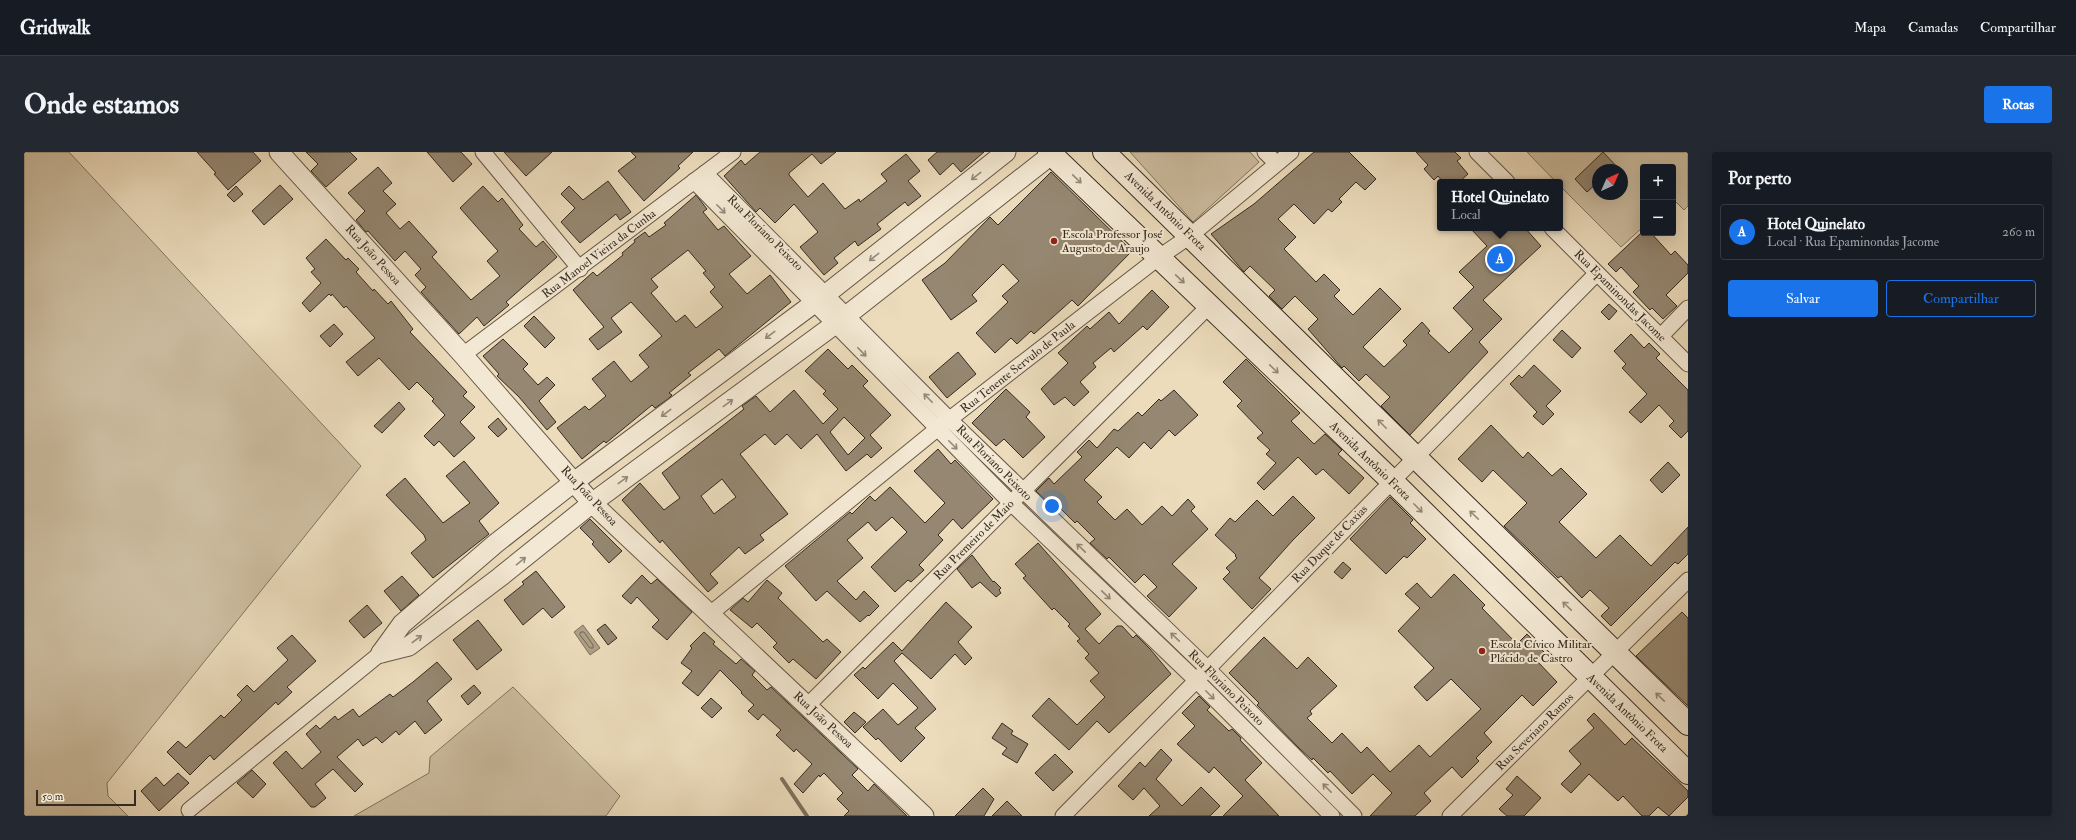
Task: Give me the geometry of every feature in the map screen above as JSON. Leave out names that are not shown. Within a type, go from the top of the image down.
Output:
[{"type":"main road","name":"Avenida Antônio Frota","points":[[1104,152],[1688,724]]},
{"type":"main road","name":"Avenida Antônio Frota","points":[[1052,153],[1158,258],[1392,481],[1688,773]]},
{"type":"street","name":"Rua João Pessoa","points":[[278,152],[463,355],[592,503],[924,816]]},
{"type":"street","name":"Rua Manoel Vieira da Cunha","points":[[463,355],[580,269],[733,152]]},
{"type":"street","points":[[189,810],[381,653],[402,624],[464,569],[574,482],[820,298],[1006,152]]},
{"type":"street","points":[[1265,152],[1276,163]]},
{"type":"street","name":"Rua Tenente Servulo de Paula","points":[[710,614],[937,429],[1158,258],[1190,236],[1291,152]]},
{"type":"street","points":[[1477,152],[1504,179]]},
{"type":"street","points":[[487,153],[580,269]]},
{"type":"street","points":[[381,653],[408,646],[500,577],[592,503],[841,320],[1052,153]]},
{"type":"street","name":"Rua Floriano Peixoto","points":[[699,177],[841,320],[937,429],[1011,503],[1196,680],[1332,816]]},
{"type":"street","name":"Rua Epaminondas Jacome","points":[[1555,231],[1688,364]]},
{"type":"street","name":"Rua Duque de Caxias","points":[[1063,816],[1597,273]]},
{"type":"street","name":"Rua Premeiro de Maio","points":[[807,706],[1209,306]]},
{"type":"street","points":[[1661,336],[1688,308]]},
{"type":"street","name":"Rua Floriano Peixoto","points":[[841,320],[950,420],[1208,669],[1354,816]]},
{"type":"street","name":"Rua Severiano Ramos","points":[[1450,816],[1688,580]]},
{"type":"shaded area","points":[[24,152],[69,152],[361,466],[107,783],[108,796],[128,816],[24,816]]},
{"type":"shaded area","points":[[1130,152],[1250,152],[1259,162],[1193,222]]},
{"type":"shaded area","points":[[1527,152],[1688,152],[1688,206],[1684,210],[1676,202],[1676,164],[1640,164],[1640,230],[1621,247],[1563,189],[1563,179],[1553,179]]},
{"type":"shaded area","points":[[513,687],[620,796],[606,816],[354,816],[429,773],[430,757]]},
{"type":"water","points":[[583,625],[600,648],[590,655],[574,632]]},
{"type":"building","points":[[197,152],[253,152],[261,161],[228,190],[214,174],[216,173]]},
{"type":"building","points":[[306,152],[350,152],[357,159],[326,187],[311,171],[318,164]]},
{"type":"building","points":[[427,152],[461,152],[472,164],[453,182]]},
{"type":"building","points":[[504,152],[552,152],[526,176]]},
{"type":"building","points":[[631,152],[693,152],[678,166],[680,168],[644,201],[618,171],[636,157]]},
{"type":"building","points":[[760,152],[836,152],[821,164],[812,154],[789,173],[789,175],[808,197],[823,183],[845,209],[859,199],[860,202],[887,181],[881,174],[906,154],[920,171],[908,181],[921,196],[908,206],[905,202],[877,224],[881,229],[858,246],[855,241],[834,258],[838,263],[824,275],[800,247],[818,232],[794,204],[775,223],[760,208],[756,212],[724,176],[741,160],[745,165]]},
{"type":"building","points":[[937,152],[984,152],[961,172],[953,163],[940,175],[928,160]]},
{"type":"building","points":[[1314,152],[1349,152],[1376,179],[1365,190],[1356,182],[1339,199],[1342,202],[1332,212],[1328,209],[1314,224],[1294,204],[1278,219],[1296,237],[1284,249],[1316,282],[1324,274],[1340,290],[1334,296],[1353,315],[1380,288],[1401,309],[1363,347],[1384,367],[1407,345],[1403,341],[1422,322],[1430,331],[1428,333],[1449,353],[1473,329],[1453,308],[1474,287],[1459,272],[1487,246],[1473,231],[1528,231],[1541,246],[1483,300],[1502,319],[1479,342],[1488,352],[1410,435],[1381,406],[1390,397],[1366,374],[1359,381],[1344,366],[1342,368],[1308,329],[1318,319],[1295,296],[1282,309],[1269,296],[1275,290],[1250,266],[1244,272],[1211,234],[1254,204]]},
{"type":"building","points":[[1416,152],[1455,152],[1461,158],[1457,161],[1468,174],[1462,179],[1440,179],[1438,176],[1434,180],[1424,169],[1428,165]]},
{"type":"building","points":[[1603,152],[1614,164],[1592,164],[1592,187],[1587,192],[1575,179]]},
{"type":"building","points":[[378,167],[392,183],[383,191],[396,204],[386,213],[400,229],[409,221],[437,252],[432,257],[471,300],[500,276],[487,261],[498,251],[460,208],[483,186],[498,202],[502,198],[523,225],[519,229],[536,247],[543,241],[557,257],[506,302],[509,305],[484,326],[477,317],[459,334],[421,292],[426,287],[415,275],[421,269],[405,251],[395,261],[356,220],[365,211],[348,193]]},
{"type":"building","name":"Escola Professor José Augusto de Araujo","points":[[1051,172],[1132,251],[1078,306],[1072,300],[1034,334],[1031,331],[1017,344],[1011,338],[995,353],[976,333],[1008,302],[1002,296],[1019,281],[1003,264],[972,295],[977,301],[951,320],[922,280],[945,263],[990,217],[998,225]]},
{"type":"building","points":[[608,181],[631,212],[620,220],[616,214],[580,243],[561,222],[575,208],[561,194],[569,186],[583,200]]},
{"type":"building","points":[[280,185],[293,199],[264,225],[252,211]]},
{"type":"building","points":[[236,186],[243,194],[234,202],[227,195]]},
{"type":"building","points":[[696,195],[707,209],[703,212],[718,230],[724,226],[751,256],[729,274],[747,294],[770,275],[791,302],[725,356],[719,349],[688,373],[691,375],[669,393],[672,395],[668,399],[655,408],[652,405],[606,443],[604,441],[582,459],[557,428],[585,406],[589,410],[606,396],[592,379],[614,361],[631,382],[649,367],[639,355],[662,336],[631,302],[611,318],[622,332],[598,350],[589,339],[604,327],[573,290],[593,272],[597,276],[623,255],[622,253],[635,242],[634,240],[645,232],[649,237],[666,225],[664,223]],"holes":[[[688,250],[706,271],[703,273],[715,287],[710,292],[723,307],[696,328],[685,315],[676,322],[651,293],[658,287],[651,279]]]},
{"type":"building","points":[[1640,234],[1640,236],[1654,236],[1671,255],[1675,251],[1688,265],[1688,273],[1666,295],[1677,306],[1663,319],[1652,308],[1650,310],[1633,292],[1639,286],[1621,267],[1616,272],[1608,264]]},
{"type":"building","points":[[326,239],[346,260],[348,258],[359,269],[356,272],[373,291],[374,289],[388,304],[391,301],[413,329],[410,332],[467,392],[463,396],[475,407],[460,422],[475,438],[454,457],[439,441],[434,446],[424,436],[445,415],[432,401],[434,399],[417,382],[409,390],[379,358],[358,376],[346,362],[375,338],[346,306],[344,308],[332,294],[331,296],[329,294],[310,312],[302,303],[321,283],[311,272],[315,269],[306,258]]},
{"type":"building","points":[[1152,290],[1169,307],[1147,330],[1143,326],[1114,352],[1111,348],[1093,363],[1096,367],[1080,382],[1089,392],[1074,406],[1065,397],[1054,405],[1041,389],[1068,363],[1058,353],[1087,326],[1090,329],[1109,312],[1119,324]]},
{"type":"building","points":[[1609,304],[1617,311],[1609,320],[1601,312]]},
{"type":"building","points":[[534,316],[555,338],[545,348],[524,326]]},
{"type":"building","points":[[334,324],[343,334],[330,347],[320,336]]},
{"type":"building","points":[[1562,330],[1581,348],[1572,358],[1553,340]]},
{"type":"building","points":[[1631,334],[1644,348],[1649,343],[1660,354],[1656,358],[1688,390],[1688,431],[1681,438],[1669,426],[1674,421],[1659,405],[1641,423],[1629,412],[1647,394],[1622,368],[1626,364],[1614,351]]},
{"type":"building","points":[[503,339],[528,364],[523,369],[538,385],[547,377],[555,385],[539,401],[556,422],[547,430],[519,397],[497,376],[499,374],[483,356]]},
{"type":"building","points":[[828,349],[848,369],[852,365],[868,381],[863,386],[891,415],[870,435],[882,448],[871,458],[867,454],[846,471],[817,434],[801,449],[787,434],[775,445],[765,434],[740,454],[788,514],[760,535],[764,540],[745,554],[739,547],[710,574],[718,583],[708,592],[662,540],[660,543],[622,500],[640,483],[664,510],[680,498],[662,473],[744,409],[742,406],[756,396],[770,412],[794,390],[823,424],[838,409],[823,394],[826,391],[805,371]],"holes":[[[844,417],[865,438],[848,455],[830,432]],[[722,479],[736,497],[714,514],[701,496]]]},
{"type":"building","points":[[958,352],[976,374],[947,398],[929,377]]},
{"type":"building","points":[[1246,359],[1300,413],[1291,421],[1314,444],[1325,434],[1342,450],[1338,454],[1364,478],[1349,494],[1323,469],[1316,475],[1298,457],[1264,490],[1257,483],[1276,463],[1266,454],[1270,450],[1257,438],[1263,433],[1237,406],[1242,401],[1223,382]]},
{"type":"building","points":[[1534,365],[1561,391],[1546,406],[1554,414],[1543,425],[1533,416],[1537,412],[1510,384],[1519,375],[1522,378]]},
{"type":"building","points":[[1006,389],[1030,412],[1026,417],[1045,437],[1023,458],[1004,439],[996,446],[972,423]]},
{"type":"building","points":[[1174,390],[1198,415],[1175,436],[1169,430],[1151,449],[1144,442],[1129,458],[1117,447],[1084,480],[1102,497],[1097,502],[1115,520],[1127,509],[1142,525],[1162,506],[1172,516],[1188,499],[1195,507],[1191,511],[1208,529],[1172,564],[1197,588],[1169,617],[1147,596],[1157,587],[1144,574],[1135,583],[1109,557],[1107,559],[1090,543],[1095,539],[1077,521],[1075,523],[1056,504],[1053,507],[1036,491],[1049,478],[1054,484],[1082,457],[1077,452],[1089,440],[1097,448],[1114,429],[1118,431],[1138,412],[1142,416],[1159,399],[1161,401]]},
{"type":"building","points":[[399,402],[405,409],[382,433],[374,426]]},
{"type":"building","points":[[498,418],[507,429],[498,437],[488,427]]},
{"type":"building","points":[[1491,425],[1523,458],[1528,452],[1552,476],[1561,468],[1587,494],[1559,522],[1596,558],[1620,535],[1651,566],[1688,527],[1688,554],[1678,564],[1675,562],[1611,626],[1601,616],[1609,608],[1590,590],[1582,598],[1561,576],[1558,578],[1504,526],[1527,503],[1493,470],[1482,482],[1458,459]]},
{"type":"building","points":[[938,449],[951,464],[955,460],[993,499],[962,529],[953,519],[938,535],[943,540],[919,565],[924,570],[911,582],[908,580],[895,592],[871,567],[907,532],[892,517],[876,531],[868,522],[847,540],[863,558],[837,581],[856,600],[864,591],[879,606],[869,616],[868,615],[860,622],[827,591],[816,601],[785,566],[850,512],[852,514],[870,496],[875,501],[890,487],[925,523],[945,503],[914,471]]},
{"type":"building","points":[[464,461],[499,503],[479,521],[489,534],[433,578],[411,553],[426,540],[424,535],[386,495],[405,478],[443,523],[470,503],[446,476]]},
{"type":"building","points":[[1668,462],[1680,475],[1662,493],[1650,480]]},
{"type":"building","points":[[1293,496],[1315,518],[1259,578],[1271,589],[1252,609],[1223,579],[1230,572],[1226,568],[1237,558],[1235,556],[1236,555],[1215,535],[1230,518],[1235,522],[1257,500],[1273,516]]},
{"type":"building","points":[[1390,497],[1413,520],[1410,523],[1426,539],[1407,558],[1404,556],[1386,574],[1350,539]]},
{"type":"building","points":[[590,519],[622,551],[609,563],[592,544],[594,542],[580,528]]},
{"type":"building","points":[[1038,543],[1101,614],[1085,629],[1099,644],[1117,626],[1122,626],[1133,638],[1136,635],[1171,674],[1109,733],[1097,721],[1069,750],[1032,716],[1049,698],[1077,725],[1105,697],[1090,681],[1099,673],[1085,658],[1089,654],[1077,641],[1080,639],[1068,626],[1070,624],[1054,608],[1052,610],[1023,578],[1026,576],[1015,564]]},
{"type":"building","points":[[972,555],[993,582],[994,581],[1001,588],[999,590],[1001,593],[996,597],[980,582],[972,588],[957,569]]},
{"type":"building","points":[[1343,562],[1351,569],[1342,579],[1334,572]]},
{"type":"building","points":[[536,571],[565,607],[552,618],[543,608],[523,625],[504,600],[524,584],[522,582]]},
{"type":"building","points":[[1454,574],[1485,605],[1482,608],[1517,644],[1527,634],[1544,652],[1536,660],[1557,682],[1533,706],[1522,695],[1484,733],[1492,742],[1476,758],[1479,761],[1462,778],[1452,767],[1424,793],[1431,801],[1415,816],[1370,816],[1392,793],[1373,774],[1352,794],[1330,771],[1328,773],[1313,758],[1312,760],[1300,749],[1257,705],[1259,703],[1229,673],[1264,637],[1297,669],[1308,657],[1337,686],[1310,711],[1312,714],[1307,718],[1332,743],[1342,733],[1361,753],[1367,747],[1390,772],[1419,745],[1430,757],[1481,709],[1451,679],[1427,701],[1414,687],[1434,668],[1398,631],[1420,608],[1405,594],[1417,583],[1431,598]]},
{"type":"building","points":[[642,575],[651,584],[657,579],[692,612],[667,640],[652,627],[659,620],[637,597],[631,604],[622,596]]},
{"type":"building","points":[[402,576],[419,595],[401,611],[384,591]]},
{"type":"building","points":[[767,580],[782,593],[778,598],[823,642],[827,639],[841,652],[816,679],[793,659],[789,663],[773,647],[777,643],[757,623],[752,628],[730,610],[743,598],[748,602]]},
{"type":"building","points":[[946,602],[972,627],[958,642],[972,658],[965,665],[955,654],[931,679],[902,653],[894,661],[936,709],[915,728],[925,738],[901,762],[878,738],[876,740],[863,727],[883,709],[898,725],[918,708],[893,683],[878,699],[854,675],[863,667],[865,669],[893,642],[902,651]]},
{"type":"building","points":[[367,605],[382,623],[364,638],[349,621]]},
{"type":"building","points":[[1682,612],[1688,618],[1688,706],[1636,656]]},
{"type":"building","points":[[478,620],[502,650],[477,670],[453,640]]},
{"type":"building","points":[[605,624],[617,638],[608,645],[597,630]]},
{"type":"building","points":[[704,632],[715,642],[713,644],[736,664],[741,659],[755,671],[752,675],[767,690],[771,687],[858,769],[852,775],[868,791],[874,784],[907,816],[844,816],[849,811],[837,799],[843,793],[824,773],[820,777],[819,775],[803,793],[794,784],[812,764],[796,749],[794,752],[776,735],[781,730],[763,714],[758,720],[748,711],[754,705],[720,670],[698,696],[682,683],[692,671],[681,663],[692,648],[690,646]]},
{"type":"building","points":[[292,635],[316,661],[287,687],[292,692],[278,705],[276,702],[214,760],[210,755],[190,775],[167,752],[178,741],[186,748],[221,715],[224,718],[242,700],[237,695],[247,685],[254,692],[288,660],[277,648]]},
{"type":"building","points":[[437,662],[452,679],[427,701],[442,720],[425,734],[415,721],[399,735],[396,731],[382,743],[376,737],[363,746],[358,739],[337,757],[363,784],[355,792],[333,769],[315,784],[326,798],[315,807],[311,807],[273,763],[286,751],[302,769],[321,752],[306,734],[316,725],[320,729],[335,716],[338,720],[353,709],[359,717],[390,694],[393,697]]},
{"type":"building","points":[[474,685],[481,693],[468,705],[461,696]]},
{"type":"building","points":[[1199,696],[1210,707],[1207,710],[1229,731],[1232,729],[1241,738],[1240,740],[1262,763],[1245,780],[1279,816],[1223,816],[1243,796],[1214,767],[1209,773],[1177,744],[1195,726],[1182,713]]},
{"type":"building","points":[[711,698],[722,708],[712,718],[701,708]]},
{"type":"building","points":[[854,712],[866,722],[855,733],[844,722]]},
{"type":"building","points":[[1594,713],[1625,745],[1632,738],[1688,791],[1688,797],[1669,816],[1658,807],[1649,816],[1642,816],[1623,796],[1618,801],[1589,774],[1571,793],[1561,784],[1581,764],[1569,751],[1594,728],[1587,720]]},
{"type":"building","points":[[1002,723],[1013,731],[1011,734],[1028,744],[1017,763],[1002,754],[1007,748],[992,738]]},
{"type":"building","points":[[1161,749],[1172,760],[1156,779],[1182,806],[1201,787],[1220,806],[1210,816],[1149,816],[1160,806],[1144,788],[1133,800],[1118,786],[1140,762],[1145,767]]},
{"type":"building","points":[[1055,754],[1073,772],[1053,791],[1035,773]]},
{"type":"building","points":[[252,770],[266,784],[253,798],[237,783]]},
{"type":"building","points":[[178,773],[189,783],[159,811],[141,791],[156,777],[164,786]]},
{"type":"building","points":[[1517,776],[1541,798],[1524,816],[1507,816],[1499,809],[1513,795],[1506,789]]},
{"type":"building","points":[[983,788],[994,799],[984,816],[955,816]]},
{"type":"building","points":[[1007,801],[1022,816],[992,816]]},
{"type":"waterway","points":[[782,779],[807,816]]},
{"type":"place","name":"Escola Professor José Augusto de Araujo","points":[[1054,241]]},
{"type":"place","name":"Hotel Quinelato","points":[[1500,259]]},
{"type":"place","name":"Escola Cívico Militar Plácido de Castro","points":[[1482,651]]}]
